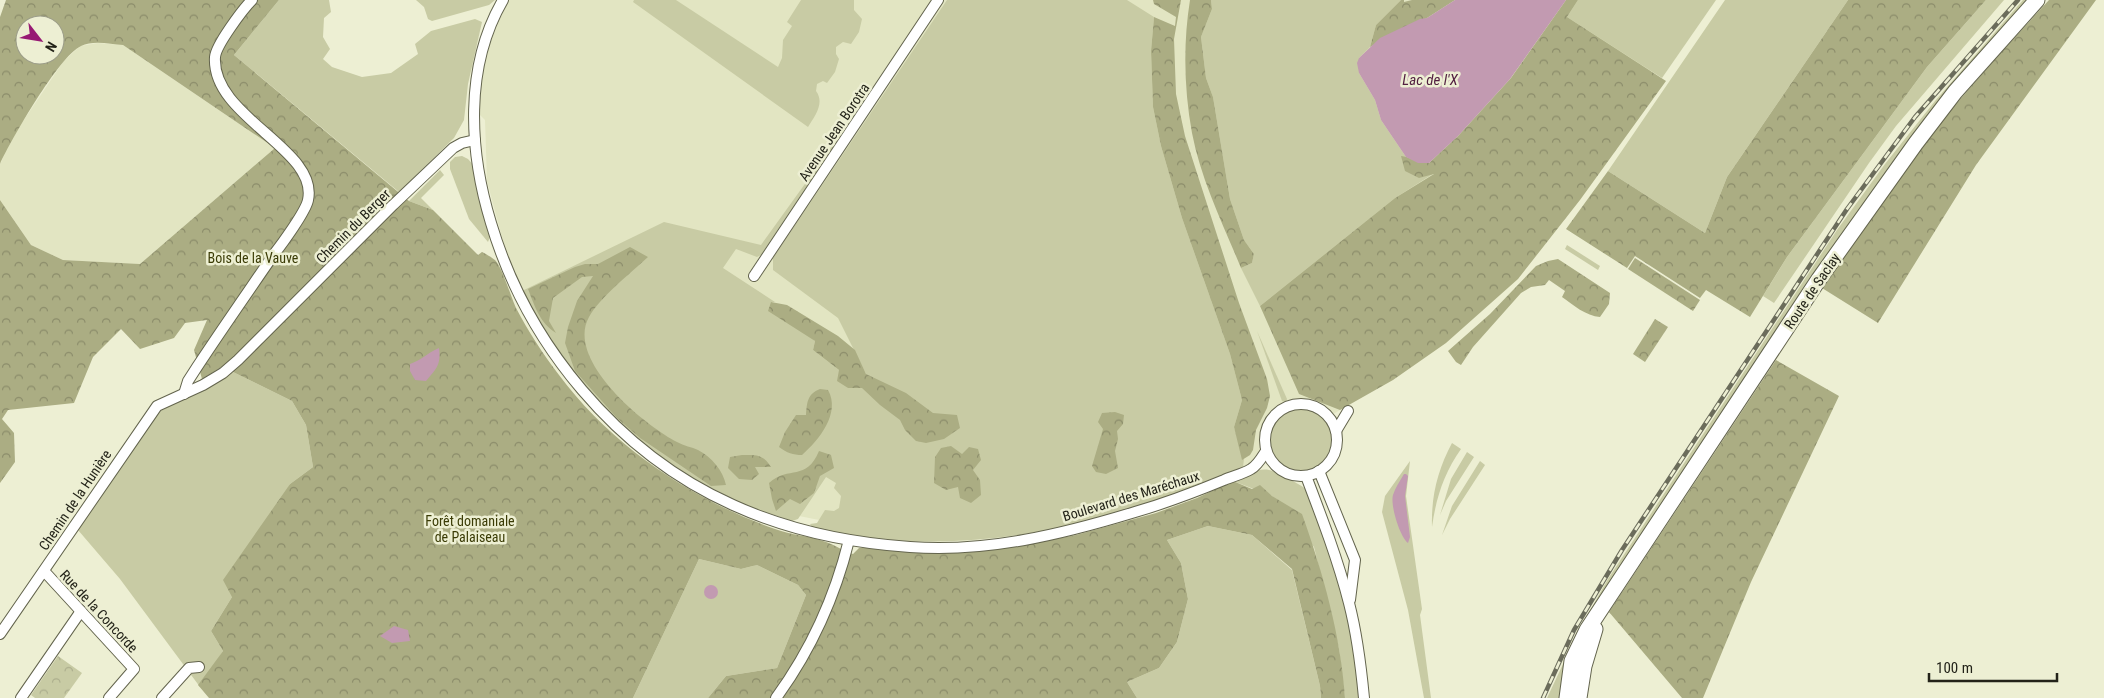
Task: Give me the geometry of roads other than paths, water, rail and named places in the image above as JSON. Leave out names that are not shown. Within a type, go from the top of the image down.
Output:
[{"type":"main road","name":"Route de Saclay","points":[[1567,698],[1568,676],[1575,653],[1591,624],[1803,303],[1916,143],[1968,77],[2038,0]]},
{"type":"main road","name":"Route de Saclay","points":[[1579,698],[1587,655],[1609,598]]},
{"type":"street","points":[[184,394],[188,381],[291,231],[308,200],[307,184],[298,164],[233,104],[218,79],[215,55],[236,19],[252,0]]},
{"type":"street","name":"Boulevard des Maréchaux","points":[[503,0],[490,27],[479,61],[474,103],[475,140],[488,214],[509,275],[543,339],[587,396],[641,447],[706,491],[732,505],[778,522],[849,540],[910,547],[950,548],[1032,538],[1094,525],[1164,504],[1253,468],[1280,470]]},
{"type":"street","name":"Avenue Jean Borotra","points":[[754,276],[935,1]]},
{"type":"street","name":"Chemin du Berger","points":[[184,394],[223,373],[238,360],[393,205],[453,148],[462,143],[475,140]]},
{"type":"street","name":"Chemin de la Hunière","points":[[0,634],[152,412],[163,402],[184,394]]},
{"type":"street","points":[[1296,404],[1312,405],[1325,413],[1334,414],[1348,411],[1336,431],[1336,446],[1330,460],[1319,471],[1306,476],[1288,474],[1280,470],[1266,451],[1264,442],[1268,424],[1280,410],[1296,404]]},
{"type":"street","points":[[1325,413],[1336,431]]},
{"type":"street","points":[[1253,468],[1266,451]]},
{"type":"street","points":[[1319,471],[1355,560],[1349,604]]},
{"type":"street","points":[[1306,476],[1334,551],[1349,604],[1360,656],[1364,698]]},
{"type":"street","points":[[776,698],[802,660],[817,631],[842,570],[849,540]]},
{"type":"street","name":"Rue de la Concorde","points":[[44,571],[134,669],[109,698]]},
{"type":"street","points":[[21,698],[81,611]]},
{"type":"street","points":[[162,698],[189,668],[199,667]]},
{"type":"water","name":"Lac de l'X","points":[[1455,0],[1566,0],[1510,79],[1458,136],[1429,163],[1418,163],[1406,157],[1381,120],[1375,100],[1359,73],[1357,63],[1359,58],[1380,38],[1420,19],[1427,18]]},
{"type":"water","points":[[439,348],[439,362],[433,373],[426,381],[415,380],[410,371],[410,364]]},
{"type":"water","points":[[1404,474],[1408,476],[1405,496],[1410,537],[1408,543],[1399,528],[1392,500]]},
{"type":"water","points":[[708,585],[714,585],[718,592],[714,599],[708,599],[704,595],[704,589]]},
{"type":"water","points":[[394,626],[408,630],[410,641],[392,643],[380,636]]},
{"type":"railway","points":[[1543,698],[1574,630],[1622,550],[1847,209],[1915,117],[2018,0]]},
{"type":"park label","name":"Bois de la Vauve","points":[[253,258]]},
{"type":"park label","name":"Forêt domaniale de Palaiseau","points":[[470,530]]}]
